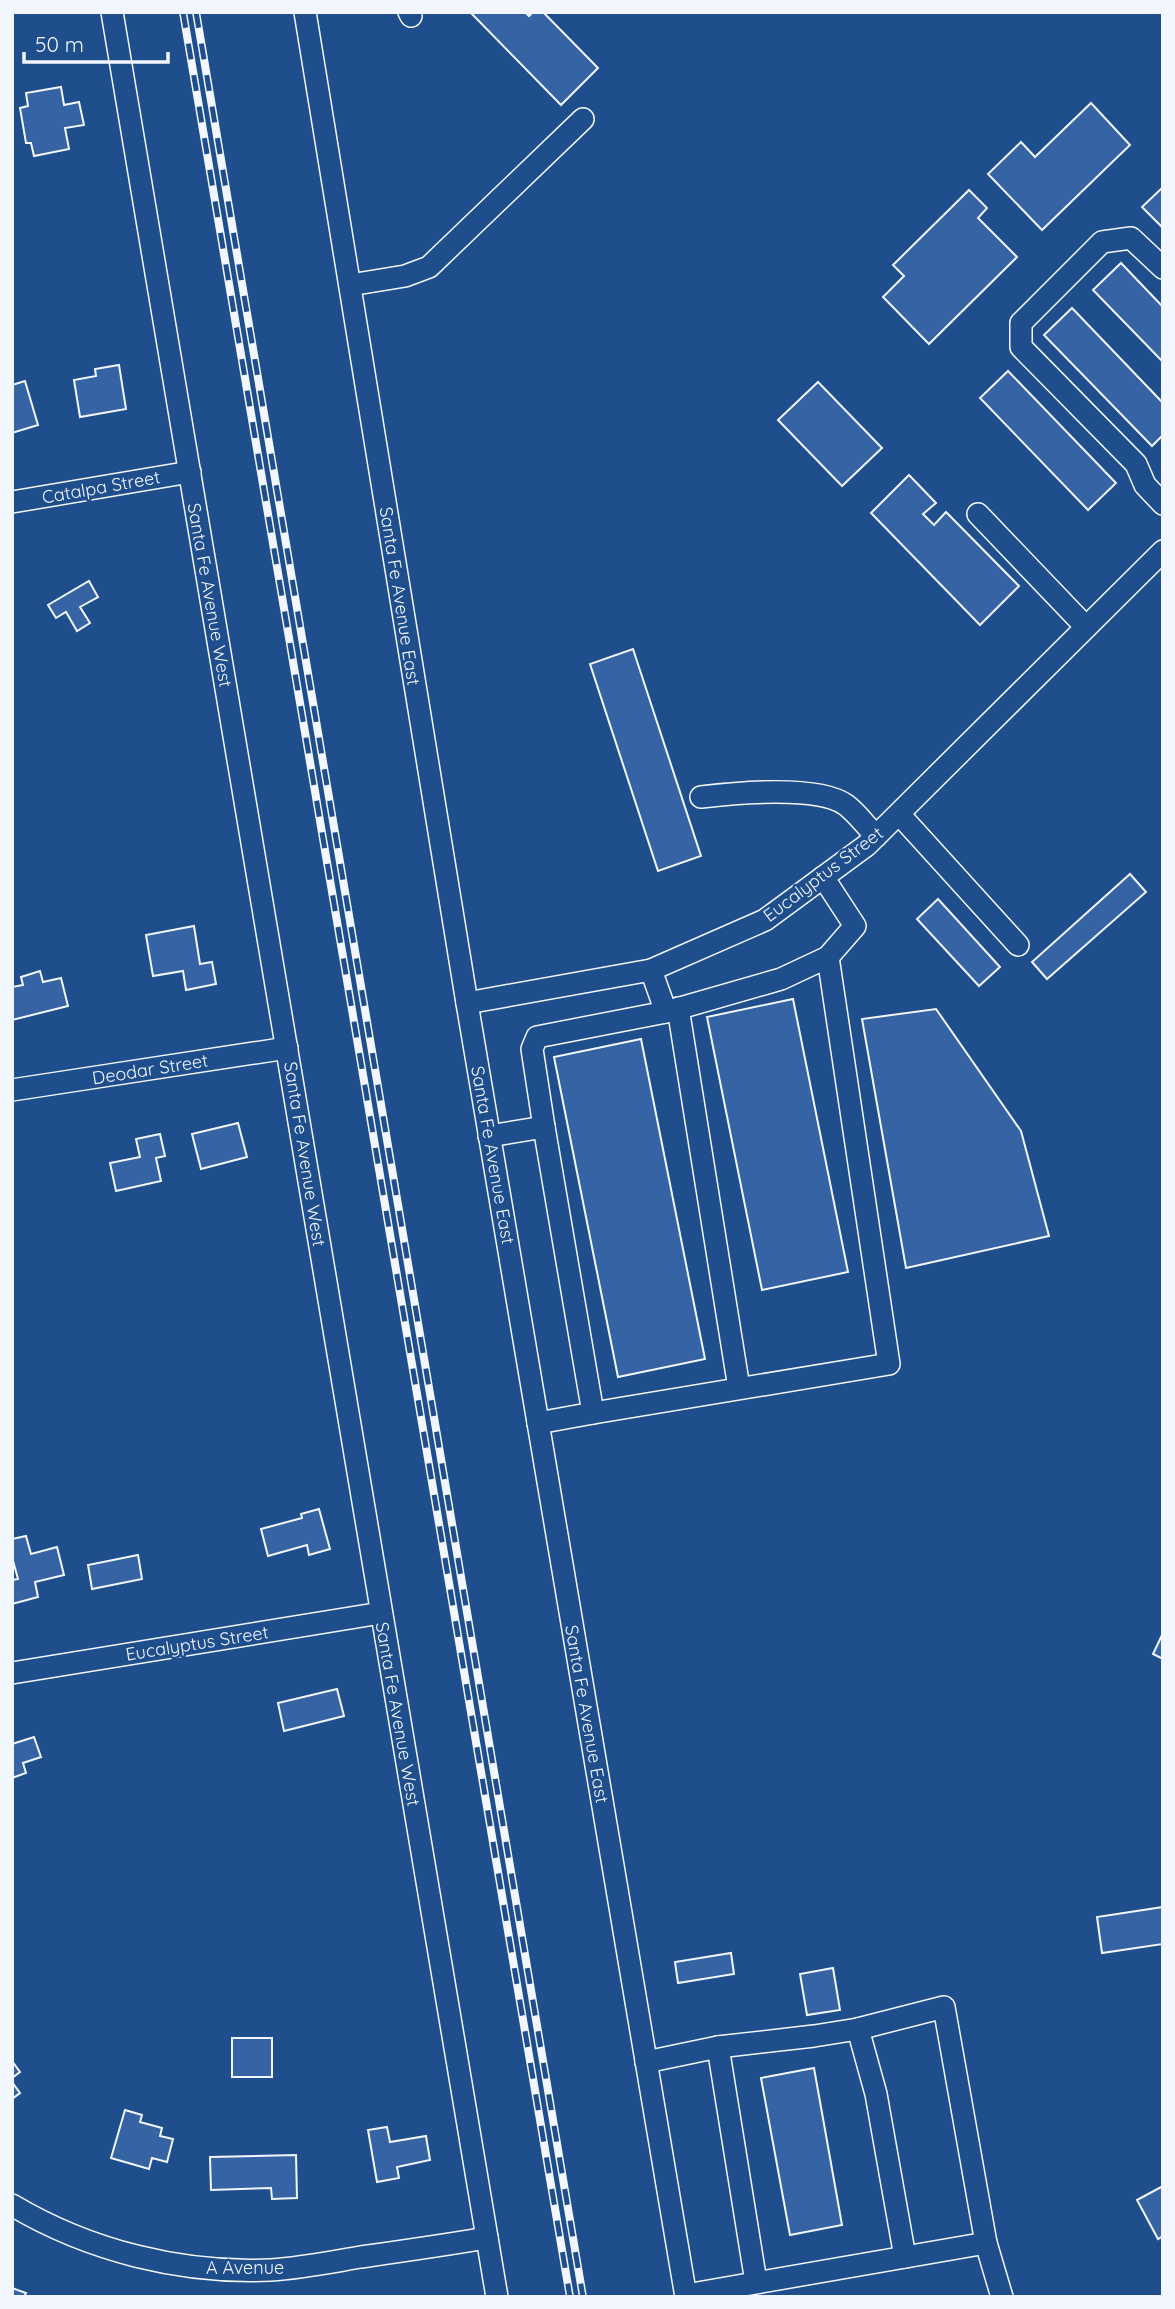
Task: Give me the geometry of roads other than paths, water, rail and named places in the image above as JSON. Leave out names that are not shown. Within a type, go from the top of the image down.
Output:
[{"type":"street","name":"Santa Fe Avenue West","points":[[112,12],[497,2297]]},
{"type":"street","name":"Santa Fe Avenue East","points":[[305,12],[489,1136],[686,2296]]},
{"type":"street","points":[[349,285],[405,276],[429,267],[583,118]]},
{"type":"street","points":[[1163,268],[1131,238],[1102,242],[1021,323],[1021,347],[1136,464],[1145,485],[1163,504]]},
{"type":"street","name":"Catalpa Street","points":[[12,502],[190,472]]},
{"type":"street","points":[[978,514],[1086,627]]},
{"type":"street","name":"Eucalyptus Street","points":[[467,1003],[651,970],[765,920],[876,836],[1163,551]]},
{"type":"street","points":[[701,797],[768,792],[833,797],[847,805],[876,836]]},
{"type":"street","points":[[899,814],[1018,945]]},
{"type":"street","points":[[593,1413],[532,1049],[537,1037],[672,1010],[780,979],[828,957],[855,926],[823,877]]},
{"type":"street","points":[[538,1423],[889,1364],[828,957]]},
{"type":"street","points":[[651,970],[672,1010],[739,1388]]},
{"type":"street","name":"Deodar Street","points":[[12,1090],[287,1048]]},
{"type":"street","points":[[489,1136],[544,1127]]},
{"type":"street","name":"Eucalyptus Street","points":[[12,1673],[381,1613]]},
{"type":"street","points":[[646,2062],[718,2047],[858,2029],[944,2007],[986,2244],[1002,2297]]},
{"type":"street","points":[[858,2029],[876,2094],[905,2257]]},
{"type":"street","points":[[718,2047],[766,2286]]},
{"type":"street","name":"A Avenue","points":[[12,2205],[50,2225],[103,2246],[164,2262],[206,2269],[295,2267],[486,2238]]},
{"type":"street","points":[[686,2296],[766,2286],[905,2257],[986,2244]]},
{"type":"railway","points":[[183,12],[570,2297]]},
{"type":"railway","points":[[196,12],[583,2297]]}]
